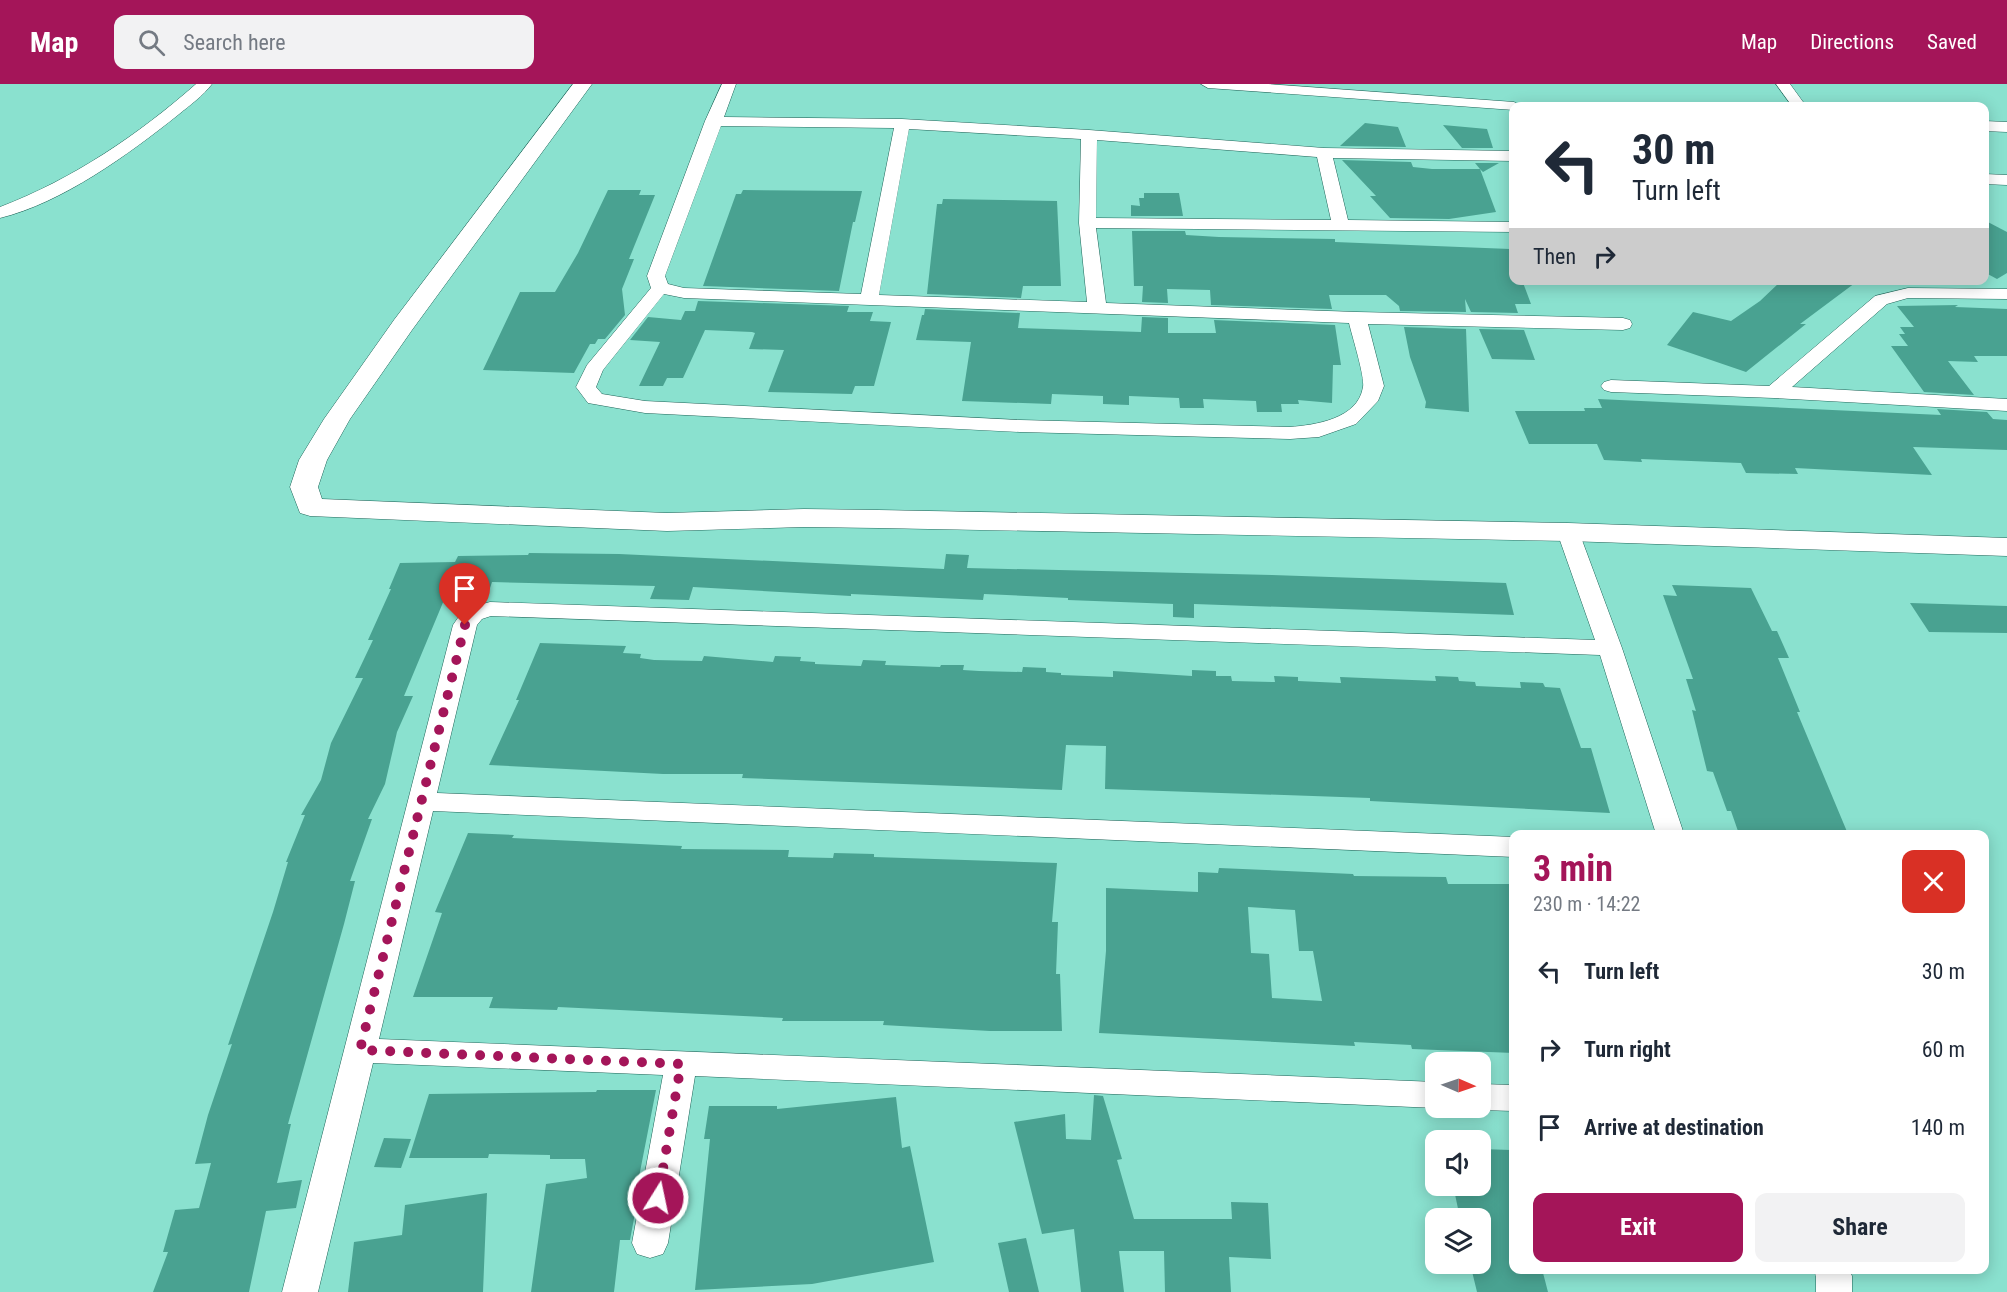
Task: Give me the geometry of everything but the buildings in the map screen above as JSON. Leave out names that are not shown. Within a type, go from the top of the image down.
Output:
[{"type":"street","points":[[0,213],[74,179],[182,105],[205,84]]},
{"type":"street","points":[[583,84],[403,325],[337,419],[313,460],[304,487],[310,507],[667,522],[804,518],[1568,532],[2007,547]]},
{"type":"street","points":[[660,288],[656,276],[713,121],[729,84]]},
{"type":"street","points":[[1208,84],[1509,106]]},
{"type":"street","points":[[1783,84],[1796,102]]},
{"type":"street","points":[[713,121],[902,124],[1089,135],[1222,147],[1324,153],[1509,156]]},
{"type":"street","points":[[869,298],[902,124]]},
{"type":"street","points":[[1989,126],[2007,127]]},
{"type":"street","points":[[1089,135],[1087,223],[1097,309]]},
{"type":"street","points":[[1324,153],[1341,226]]},
{"type":"street","points":[[1989,180],[2007,180]]},
{"type":"street","points":[[1087,223],[1509,227]]},
{"type":"street","points":[[660,288],[684,293],[869,298],[1097,309],[1623,324]]},
{"type":"street","points":[[660,288],[594,369],[586,387],[595,399],[645,407],[1020,426],[1290,433],[1319,431],[1349,420],[1368,401],[1374,386],[1356,318]]},
{"type":"street","points":[[1774,392],[1881,300],[1908,293],[2007,294]]},
{"type":"street","points":[[1611,386],[1774,392],[2007,405]]},
{"type":"street","points":[[1568,532],[1610,648],[1669,830]]},
{"type":"street","points":[[300,1292],[420,801],[465,625],[473,614],[490,609],[1610,648]]},
{"type":"street","points":[[420,801],[1509,847]]},
{"type":"street","points":[[360,1050],[1425,1095]]},
{"type":"street","points":[[650,1243],[681,1064]]},
{"type":"street","points":[[1491,1097],[1509,1098]]},
{"type":"street","points":[[1833,1274],[1834,1292]]},
{"type":"route","points":[[465,625],[360,1050],[681,1064],[658,1198]]}]
